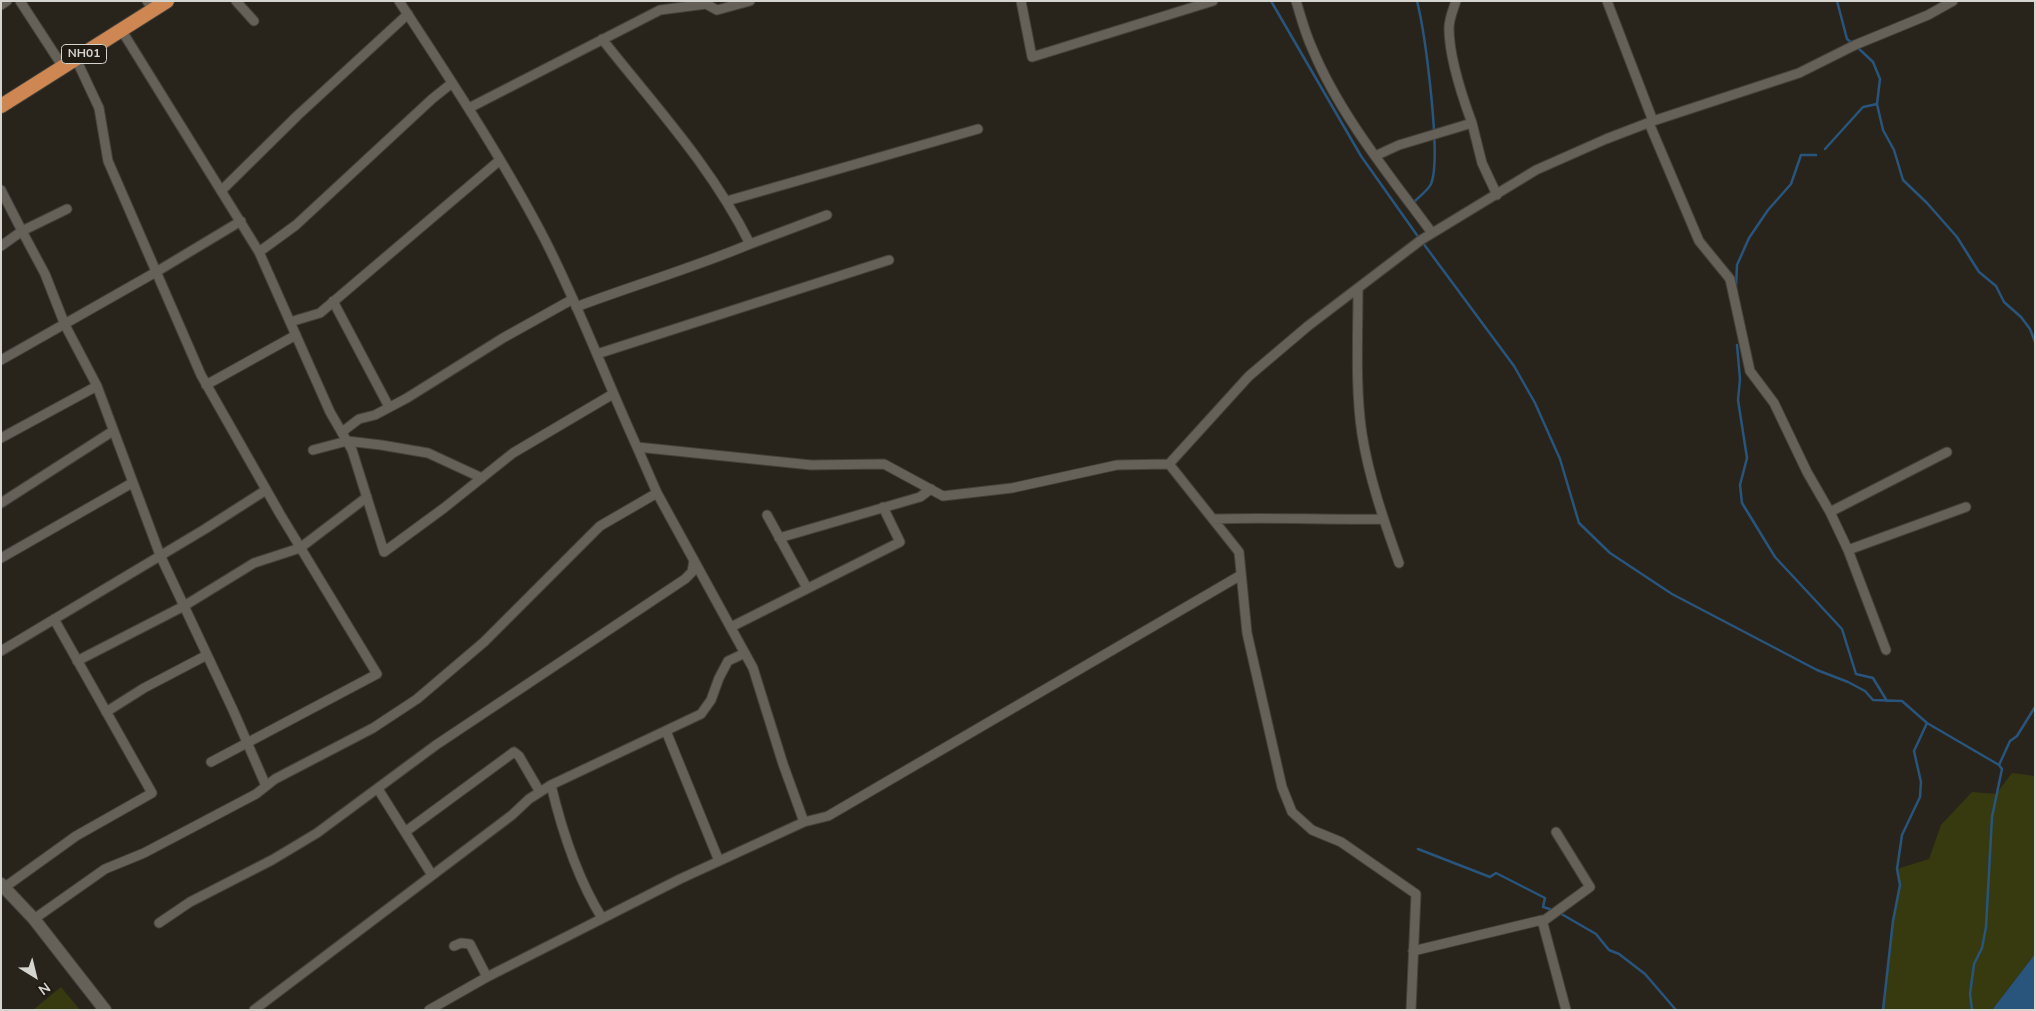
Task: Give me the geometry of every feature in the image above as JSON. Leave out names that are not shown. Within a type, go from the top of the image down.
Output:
[{"type":"highway","name":"NH01","points":[[1,106],[122,31],[150,6],[167,1]]},
{"type":"main road","points":[[3,886],[34,919],[105,1010]]},
{"type":"street","points":[[1,5],[7,1]]},
{"type":"street","points":[[20,1],[63,67]]},
{"type":"street","points":[[236,1],[254,21]]},
{"type":"street","points":[[399,1],[469,108],[544,239],[575,303],[613,394],[658,493],[753,668],[783,764],[804,822]]},
{"type":"street","points":[[469,108],[660,10],[707,3],[717,10],[750,1]]},
{"type":"street","points":[[1021,1],[1032,57],[1213,1]]},
{"type":"street","points":[[1296,1],[1312,49],[1339,100],[1375,156],[1432,233]]},
{"type":"street","points":[[1456,1],[1449,26],[1451,46],[1464,103],[1472,123],[1482,163],[1497,195]]},
{"type":"street","points":[[637,447],[810,465],[884,464],[943,496],[1012,488],[1117,465],[1169,464],[1249,376],[1308,326],[1432,233],[1536,170],[1651,122],[1799,73],[1954,1]]},
{"type":"street","points":[[1610,2],[1624,48],[1651,122],[1699,241],[1730,280],[1750,371],[1774,403],[1807,472],[1830,512],[1848,550],[1886,650]]},
{"type":"street","points":[[221,191],[298,115],[408,14]]},
{"type":"street","points":[[122,31],[259,252],[330,412],[352,450],[384,552],[513,453],[613,394]]},
{"type":"street","points":[[602,40],[660,108],[727,201],[750,244]]},
{"type":"street","points":[[76,59],[99,108],[108,160],[172,314],[206,385],[300,548],[377,674],[211,762]]},
{"type":"street","points":[[259,252],[296,225],[432,98],[452,83]]},
{"type":"street","points":[[1375,156],[1399,145],[1472,123]]},
{"type":"street","points":[[727,201],[978,129]]},
{"type":"street","points":[[290,322],[320,313],[500,160]]},
{"type":"street","points":[[1,190],[45,274],[65,325],[97,386],[160,555],[248,743],[266,786]]},
{"type":"street","points":[[1,246],[22,231],[67,209]]},
{"type":"street","points":[[342,432],[359,419],[389,407],[575,303],[675,273],[827,215]]},
{"type":"street","points":[[1,360],[65,325],[241,221]]},
{"type":"street","points":[[597,354],[889,260]]},
{"type":"street","points":[[1358,290],[1358,360],[1362,434],[1383,519],[1399,562]]},
{"type":"street","points":[[333,301],[389,407]]},
{"type":"street","points":[[206,385],[296,335]]},
{"type":"street","points":[[1,438],[97,386]]},
{"type":"street","points":[[1,503],[113,431]]},
{"type":"street","points":[[313,450],[347,441],[428,453],[482,478]]},
{"type":"street","points":[[1830,512],[1947,452]]},
{"type":"street","points":[[1169,464],[1239,552],[1247,633],[1282,787],[1292,812],[1312,830],[1341,842],[1416,894],[1411,1010]]},
{"type":"street","points":[[1,558],[132,483]]},
{"type":"street","points":[[779,538],[920,497],[931,489]]},
{"type":"street","points":[[1,651],[266,490]]},
{"type":"street","points":[[34,919],[105,869],[152,848],[256,794],[275,779],[373,728],[417,700],[484,642],[600,526],[658,493]]},
{"type":"street","points":[[77,661],[184,606],[254,563],[300,548],[367,497]]},
{"type":"street","points":[[730,627],[900,542],[883,507]]},
{"type":"street","points":[[1848,550],[1966,507]]},
{"type":"street","points":[[767,515],[807,588]]},
{"type":"street","points":[[1214,519],[1273,517],[1325,520],[1383,519]]},
{"type":"street","points":[[160,923],[190,902],[272,860],[317,833],[436,745],[685,580],[692,572],[694,560]]},
{"type":"street","points":[[429,1010],[487,977],[718,861],[804,822],[826,817],[844,808],[1242,575]]},
{"type":"street","points":[[3,886],[76,836],[152,793],[54,618]]},
{"type":"street","points":[[254,1010],[540,792],[551,785],[701,714],[711,700],[728,661],[745,653]]},
{"type":"street","points":[[106,712],[144,688],[207,656]]},
{"type":"street","points":[[666,731],[718,861]]},
{"type":"street","points":[[405,832],[514,752],[519,756],[540,792]]},
{"type":"street","points":[[551,785],[558,816],[578,869],[592,902],[602,918]]},
{"type":"street","points":[[378,789],[432,875]]},
{"type":"street","points":[[1542,922],[1590,887],[1556,832]]},
{"type":"street","points":[[1413,951],[1542,920],[1542,922]]},
{"type":"street","points":[[1542,922],[1566,1010]]},
{"type":"street","points":[[454,946],[461,943],[470,944],[487,977]]},
{"type":"street","points":[[443,1002],[450,1010]]},
{"type":"green space","points":[[2012,773],[2035,776],[2035,954],[1992,1010],[1883,1010],[1893,921],[1900,885],[1897,869],[1929,859],[1941,825],[1972,792],[1996,794]]},
{"type":"green space","points":[[61,987],[80,1010],[33,1010]]},
{"type":"water","points":[[2035,954],[2035,1010],[1992,1010]]},
{"type":"waterway","points":[[1271,1],[1361,156],[1419,238]]},
{"type":"waterway","points":[[1415,201],[1431,184],[1435,149],[1428,66],[1417,1]]},
{"type":"waterway","points":[[1837,1],[1847,39],[1852,43]]},
{"type":"waterway","points":[[1856,46],[1873,62],[1880,79],[1877,104],[1883,130],[1894,150],[1903,180],[1927,203],[1957,237],[1979,272],[1996,286],[2004,302],[2021,317],[2030,329],[2035,342]]},
{"type":"waterway","points":[[1825,149],[1863,107],[1877,104]]},
{"type":"waterway","points":[[1736,287],[1737,265],[1749,238],[1768,210],[1791,184],[1801,155],[1816,155]]},
{"type":"waterway","points":[[1423,243],[1514,366],[1535,403],[1560,459],[1579,523],[1610,553],[1672,594],[1817,670],[1848,682],[1865,691],[1873,700],[1902,701],[1927,723],[1999,765],[2002,769],[1992,817],[1986,927],[1982,948],[1974,964],[1970,994],[1972,1010]]},
{"type":"waterway","points":[[1737,345],[1740,379],[1738,400],[1747,458],[1740,485],[1742,503],[1775,557],[1842,629],[1856,674],[1873,678],[1887,701]]},
{"type":"waterway","points":[[1999,765],[2010,741],[2017,736],[2035,707]]},
{"type":"waterway","points":[[1883,1010],[1893,921],[1900,885],[1897,869],[1902,835],[1920,797],[1921,782],[1914,751],[1927,723]]},
{"type":"waterway","points":[[1418,849],[1490,877],[1496,873],[1545,898],[1543,907],[1553,910]]},
{"type":"waterway","points":[[1558,912],[1596,934],[1609,950],[1619,954],[1645,974],[1676,1010]]}]
